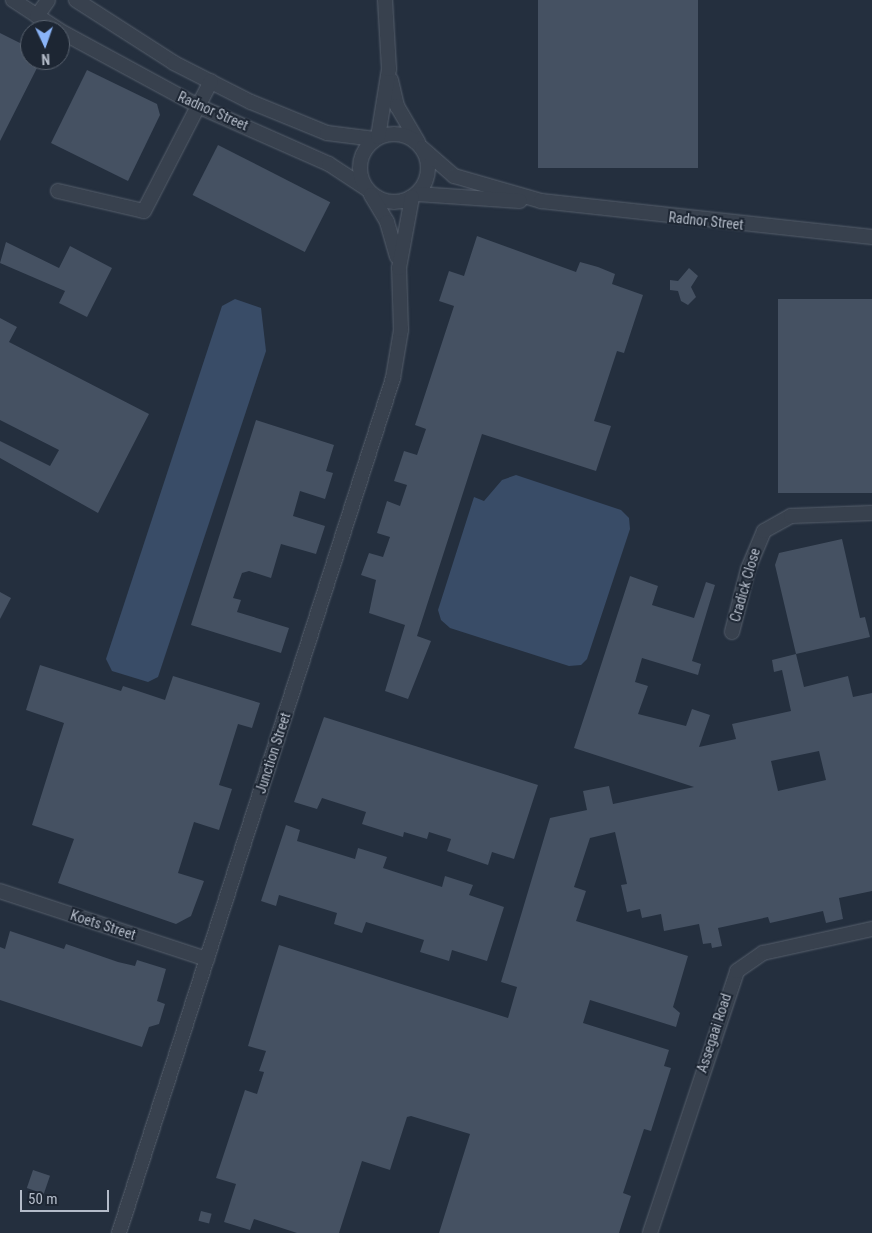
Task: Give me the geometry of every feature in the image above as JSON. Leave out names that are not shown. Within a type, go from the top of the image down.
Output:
[{"type":"street","name":"Radnor Street","points":[[13,0],[43,20]]},
{"type":"street","points":[[37,16],[48,0]]},
{"type":"street","name":"Radnor Street","points":[[76,0],[128,35],[211,81],[327,133],[376,138]]},
{"type":"street","points":[[385,0],[389,69],[397,106],[421,146],[428,172],[414,196],[391,202],[368,190],[360,162],[376,138],[389,69]]},
{"type":"street","name":"Radnor Street","points":[[70,36],[198,106],[317,157],[368,190]]},
{"type":"street","points":[[58,191],[144,211],[211,81]]},
{"type":"street","points":[[376,138],[400,134],[421,146]]},
{"type":"street","name":"Radnor Street","points":[[421,146],[454,176],[541,201]]},
{"type":"street","name":"Junction Street","points":[[119,1233],[393,378],[401,330],[399,268],[387,222],[368,190]]},
{"type":"street","name":"Radnor Street","points":[[414,196],[541,201],[872,237]]},
{"type":"street","name":"Junction Street","points":[[399,268],[414,196]]},
{"type":"street","name":"Cradick Close","points":[[732,632],[750,561],[764,531],[800,515],[872,513]]},
{"type":"street","name":"Koets Street","points":[[0,890],[207,959]]},
{"type":"street","name":"Assegaai Road","points":[[650,1233],[737,971],[762,953],[872,928]]},
{"type":"water","points":[[235,299],[261,308],[266,351],[158,677],[148,682],[112,671],[106,659],[222,306]]},
{"type":"water","points":[[516,475],[621,510],[629,518],[630,529],[587,659],[581,665],[569,666],[450,628],[441,620],[438,610],[474,497],[484,501],[502,480]]},
{"type":"building","points":[[538,0],[698,0],[698,168],[538,168]]},
{"type":"building","points":[[0,33],[20,43],[20,70],[36,70],[0,141]]},
{"type":"building","points":[[87,70],[157,104],[160,115],[128,181],[51,143]]},
{"type":"building","points":[[218,145],[330,202],[305,252],[193,195]]},
{"type":"building","points":[[477,236],[576,272],[580,262],[598,267],[615,274],[612,284],[643,295],[624,353],[617,351],[594,421],[611,426],[596,471],[482,434],[417,636],[431,641],[408,699],[385,691],[405,625],[369,613],[376,580],[361,575],[369,553],[383,557],[390,537],[377,533],[387,501],[400,506],[407,485],[394,481],[404,451],[417,455],[426,429],[415,425],[454,306],[439,301],[449,271],[464,276]]},
{"type":"building","points":[[6,242],[59,268],[70,246],[112,268],[87,317],[59,303],[65,291],[0,263]]},
{"type":"building","points":[[689,268],[698,276],[691,287],[696,297],[688,305],[681,301],[678,291],[670,290],[670,280],[678,281]]},
{"type":"building","points":[[778,299],[872,299],[872,493],[778,493]]},
{"type":"building","points":[[0,318],[17,327],[9,342],[149,414],[98,513],[0,458],[0,441],[50,466],[59,450],[0,420]]},
{"type":"building","points":[[256,420],[334,445],[326,471],[333,473],[325,499],[300,491],[293,516],[325,526],[316,554],[281,544],[271,578],[249,571],[242,573],[233,598],[241,600],[237,612],[289,628],[281,653],[191,625]]},
{"type":"building","points":[[842,539],[860,618],[865,617],[870,637],[796,654],[775,565],[779,553]]},
{"type":"building","points":[[630,576],[658,586],[652,605],[694,618],[706,582],[715,585],[692,661],[701,664],[698,675],[642,658],[635,682],[648,686],[638,714],[686,726],[692,709],[710,715],[699,747],[736,739],[732,724],[791,711],[782,670],[774,672],[772,660],[796,654],[804,687],[848,676],[853,697],[872,693],[872,891],[839,898],[843,919],[826,923],[823,911],[770,923],[768,917],[718,928],[722,946],[712,948],[711,943],[703,944],[699,924],[664,931],[661,914],[642,918],[640,909],[627,912],[621,885],[627,884],[615,832],[590,838],[574,887],[586,891],[576,921],[688,956],[673,1007],[680,1013],[676,1027],[590,1000],[583,1023],[669,1050],[664,1066],[671,1068],[651,1131],[644,1129],[623,1193],[631,1196],[619,1233],[439,1233],[470,1134],[411,1116],[407,1117],[390,1170],[362,1161],[339,1233],[297,1233],[254,1219],[250,1230],[224,1222],[236,1184],[216,1178],[245,1090],[257,1094],[264,1072],[259,1071],[266,1051],[248,1046],[279,945],[508,1018],[517,987],[501,982],[550,818],[587,810],[583,791],[609,786],[613,804],[694,787],[574,748]],"holes":[[[819,751],[826,780],[778,791],[771,761]]]},
{"type":"building","points":[[0,592],[11,598],[0,619]]},
{"type":"building","points":[[40,665],[121,691],[123,686],[165,700],[173,676],[260,703],[252,728],[238,724],[219,785],[232,789],[219,830],[194,822],[178,873],[204,881],[191,916],[176,924],[58,883],[74,839],[32,825],[64,723],[26,710]]},
{"type":"building","points":[[324,717],[538,785],[514,859],[492,852],[488,865],[447,851],[451,839],[429,832],[427,839],[404,832],[403,837],[362,824],[366,812],[322,798],[317,809],[294,802]]},
{"type":"building","points":[[286,825],[300,830],[297,841],[355,859],[358,848],[387,857],[383,868],[442,887],[445,876],[473,885],[469,895],[504,907],[487,961],[452,950],[449,961],[420,952],[424,940],[366,922],[362,933],[334,924],[337,913],[279,895],[276,906],[261,901]]},
{"type":"building","points":[[10,931],[64,949],[66,944],[118,962],[135,966],[137,960],[166,969],[157,1001],[165,1004],[159,1024],[149,1027],[142,1047],[0,1000],[0,947],[5,949]]},
{"type":"building","points":[[33,1170],[50,1176],[44,1194],[27,1188]]},
{"type":"building","points":[[201,1211],[212,1214],[209,1224],[198,1221]]}]
